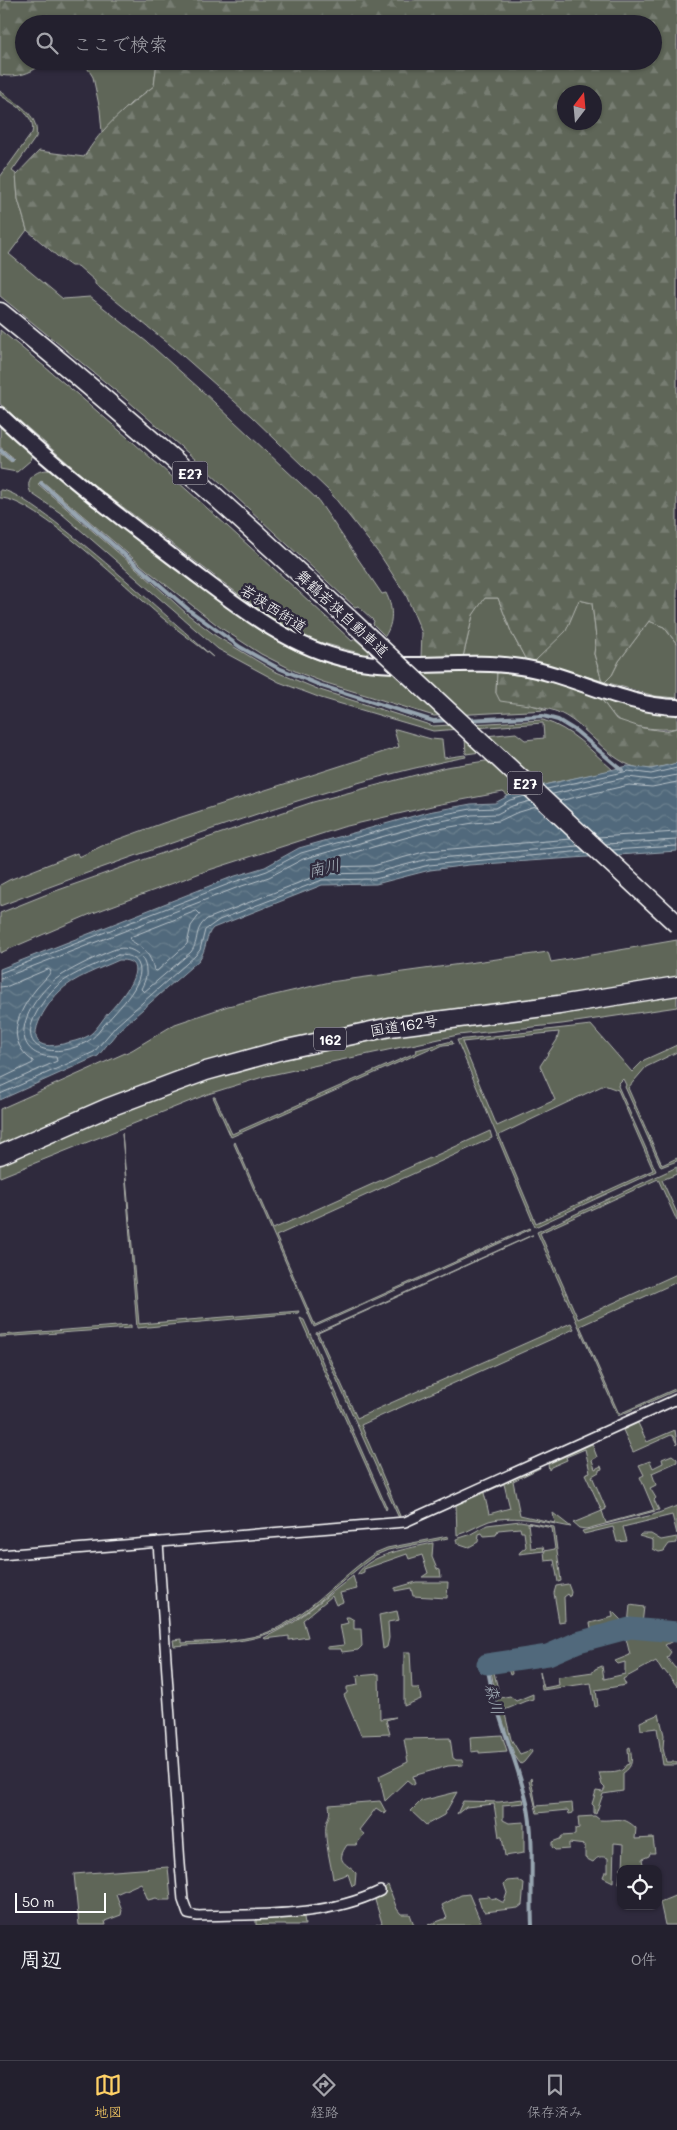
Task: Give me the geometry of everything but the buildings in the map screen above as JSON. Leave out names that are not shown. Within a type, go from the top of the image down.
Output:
[{"type":"highway","name":"舞鶴若狭自動車道","points":[[0,312],[188,471],[677,924]]},
{"type":"highway","name":"国道162号","points":[[0,1155],[107,1108],[176,1082],[206,1071],[282,1050],[390,1027],[559,1005],[677,986]]},
{"type":"street","name":"若狭西街道","points":[[0,415],[72,478],[148,538],[258,620],[310,649],[346,660],[377,664],[476,664],[522,667],[563,677],[640,701],[677,707]]},
{"type":"street","points":[[0,1556],[405,1522],[677,1399]]},
{"type":"street","points":[[158,1542],[180,1864],[183,1900],[188,1914],[198,1916],[306,1912],[356,1901],[380,1891]]},
{"type":"green space","points":[[0,0],[677,0],[677,644],[664,627],[649,621],[619,661],[612,675],[605,682],[602,681],[594,654],[596,638],[592,603],[579,600],[566,631],[535,661],[526,660],[512,634],[498,598],[485,598],[473,615],[463,657],[421,657],[422,633],[406,595],[380,555],[330,492],[251,416],[174,348],[95,284],[95,281],[78,266],[71,266],[27,230],[18,199],[16,175],[39,151],[84,157],[98,136],[115,118],[154,86],[156,70],[662,70],[662,15],[15,15],[15,70],[33,70],[12,76],[0,75]]},
{"type":"green space","points":[[89,70],[156,70],[154,86],[131,103],[102,132],[100,110],[93,77]]},
{"type":"green space","points":[[0,91],[26,110],[31,116],[36,129],[36,137],[12,171],[16,174],[18,199],[27,230],[9,254],[63,299],[90,297],[147,342],[199,388],[318,500],[382,594],[386,593],[392,615],[385,636],[373,624],[374,621],[358,606],[355,607],[196,460],[127,400],[0,296],[0,177],[32,133],[33,127],[28,115],[0,95]]},
{"type":"green space","points":[[0,330],[179,482],[352,641],[355,639],[370,652],[366,655],[312,640],[261,611],[91,483],[0,404]]},
{"type":"green space","points":[[0,425],[30,452],[32,457],[17,472],[0,469],[0,453],[11,462],[15,459],[0,447]]},
{"type":"green space","points":[[52,471],[242,618],[281,643],[323,662],[365,671],[402,673],[497,672],[496,693],[547,710],[434,716],[323,682],[297,672],[261,654],[221,628],[147,570],[42,481],[38,484],[186,613],[216,636],[274,671],[320,690],[433,726],[543,720],[572,735],[613,770],[548,784],[508,796],[503,792],[436,805],[343,827],[203,872],[93,913],[0,953],[0,913],[50,893],[313,802],[446,767],[505,758],[503,749],[466,754],[465,738],[516,733],[525,740],[544,738],[543,723],[433,731],[321,698],[279,682],[218,649],[62,514],[31,493],[29,484],[31,477],[38,472]]},
{"type":"green space","points":[[0,490],[16,495],[71,535],[140,592],[213,657],[165,620],[60,530],[16,502],[0,498]]},
{"type":"green space","points":[[484,598],[498,598],[512,634],[526,660],[463,657],[473,615]]},
{"type":"green space","points":[[579,600],[592,603],[596,638],[594,654],[602,681],[535,661],[565,631]]},
{"type":"green space","points":[[649,621],[664,627],[677,644],[677,698],[655,696],[605,682],[612,675],[619,661]]},
{"type":"green space","points":[[497,672],[554,681],[598,695],[616,719],[643,728],[665,731],[677,728],[677,763],[650,769],[624,763],[613,756],[582,728],[560,713],[538,706],[500,701],[496,693]]},
{"type":"green space","points":[[598,695],[632,707],[677,715],[677,728],[654,729],[620,721]]},
{"type":"green space","points":[[394,730],[431,739],[442,740],[444,758],[465,755],[466,757],[362,782],[294,802],[120,861],[0,906],[0,885],[9,880],[77,853],[79,857],[108,843],[163,823],[399,747]]},
{"type":"green space","points":[[677,940],[677,980],[356,1027],[0,1148],[0,1109],[132,1050],[175,1024],[228,1006],[330,982],[548,952],[551,962]]},
{"type":"green space","points":[[677,992],[677,1007],[562,1024],[458,1035],[266,1076],[208,1094],[0,1177],[0,1161],[208,1077],[359,1039]]},
{"type":"green space","points":[[591,1025],[632,1072],[644,1060],[677,1045],[677,1052],[646,1067],[628,1088],[662,1165],[677,1158],[677,1161],[661,1167],[623,1079],[618,1086],[656,1171],[535,1227],[457,1040]],"holes":[[[559,1032],[557,1040],[540,1066],[555,1100],[497,1126],[462,1042]],[[604,1085],[618,1090],[653,1170],[536,1223],[499,1135]]]},
{"type":"green space","points":[[452,1041],[453,1044],[443,1045],[433,1050],[431,1048],[231,1137],[213,1097],[215,1097],[232,1134],[417,1052],[416,1050]]},
{"type":"green space","points":[[490,1131],[492,1138],[276,1236],[315,1325],[531,1229],[314,1327],[234,1144],[235,1142],[273,1229]]},
{"type":"green space","points":[[122,1133],[139,1324],[299,1311],[298,1313],[137,1328]]},
{"type":"green space","points":[[677,1167],[677,1174],[662,1180],[677,1213],[677,1221],[658,1179],[540,1233],[578,1319],[677,1274],[677,1282],[580,1326],[619,1414],[677,1388],[677,1390],[618,1416],[537,1232]]},
{"type":"green space","points":[[532,1235],[318,1333],[357,1418],[571,1323],[574,1329],[361,1425],[400,1516],[398,1516],[316,1333]]},
{"type":"green space","points":[[300,1318],[304,1320],[387,1508],[386,1510]]},
{"type":"green space","points":[[131,1325],[131,1328],[0,1337],[0,1335]]},
{"type":"green space","points":[[638,1423],[647,1442],[675,1430],[677,1444],[671,1435],[633,1452],[623,1430]]},
{"type":"green space","points":[[592,1444],[597,1457],[592,1460],[595,1469],[601,1466],[602,1469],[592,1476],[606,1509],[602,1511],[585,1474],[590,1472],[585,1449],[566,1457],[567,1460],[551,1467],[549,1470],[548,1464]]},
{"type":"green space","points":[[672,1455],[677,1459],[677,1462],[652,1473],[656,1485],[650,1488],[656,1498],[654,1500],[659,1510],[586,1529],[579,1528],[573,1523],[602,1511],[606,1523],[654,1510],[640,1477],[644,1475],[639,1465],[650,1461],[653,1468],[663,1463],[662,1459]]},
{"type":"green space","points":[[537,1467],[540,1468],[513,1481],[520,1515],[555,1523],[553,1513],[571,1527],[509,1518],[489,1521],[457,1535],[456,1504]],"holes":[[[504,1484],[510,1508],[489,1514],[484,1493]]]},
{"type":"green space","points":[[677,1506],[677,1534],[672,1515],[623,1527],[627,1541],[617,1542],[613,1527],[584,1534],[582,1531],[653,1515]]},
{"type":"green space","points":[[520,1521],[554,1527],[561,1581],[558,1582],[554,1560],[545,1561],[544,1551],[519,1554],[526,1547],[524,1532],[521,1532],[520,1528],[498,1530],[496,1535],[484,1536],[482,1533],[479,1534],[478,1542],[469,1547],[457,1543],[456,1539],[469,1535],[487,1525]],"holes":[[[528,1523],[552,1528],[555,1549],[544,1551],[543,1547],[531,1548]]]},
{"type":"green space","points":[[641,1534],[651,1534],[661,1540],[677,1537],[677,1543],[669,1544],[664,1551],[659,1552],[653,1549],[653,1540],[639,1536]]},
{"type":"green space","points":[[448,1536],[448,1538],[388,1550],[376,1555],[299,1617],[272,1632],[248,1639],[223,1643],[174,1646],[173,1640],[182,1639],[182,1643],[223,1641],[263,1634],[293,1619],[307,1609],[375,1553],[387,1548]]},
{"type":"green space","points":[[433,1543],[432,1557],[437,1569],[440,1570],[441,1577],[422,1577],[428,1573],[422,1555],[409,1559],[407,1554],[364,1569],[364,1572],[357,1575],[370,1562],[380,1557]]},
{"type":"green space","points":[[353,1576],[357,1589],[340,1593],[343,1602],[336,1605],[332,1596],[303,1620],[308,1637],[289,1640],[289,1636],[264,1638],[294,1622]]},
{"type":"green space","points":[[416,1582],[448,1582],[447,1598],[413,1596],[411,1588],[395,1591],[395,1588]]},
{"type":"green space","points":[[568,1584],[571,1592],[570,1597],[568,1594],[564,1597],[565,1621],[559,1622],[554,1593],[556,1586]]},
{"type":"green space","points":[[630,1605],[644,1607],[642,1624],[669,1627],[677,1624],[677,1630],[674,1626],[672,1629],[628,1624]]},
{"type":"green space","points":[[397,1611],[399,1620],[388,1622],[389,1638],[387,1647],[383,1649],[379,1615]]},
{"type":"green space","points":[[612,1611],[627,1626],[588,1636],[587,1634],[592,1633],[590,1623],[613,1617]]},
{"type":"green space","points":[[346,1617],[354,1620],[354,1629],[361,1629],[362,1646],[358,1650],[342,1652],[341,1649],[327,1649],[327,1647],[344,1645],[340,1625],[348,1623]]},
{"type":"green space","points":[[625,1631],[677,1634],[677,1639],[665,1645],[671,1652],[667,1658],[677,1668],[677,1686],[664,1670],[662,1671],[656,1661],[623,1679],[626,1685],[596,1690],[598,1706],[595,1707],[591,1683],[542,1690],[540,1672],[544,1688],[559,1685],[558,1677],[593,1672],[602,1666],[604,1679],[625,1674],[625,1662],[618,1664],[615,1661],[630,1655],[625,1634],[590,1644],[551,1660],[511,1665],[512,1674],[510,1675],[507,1665],[493,1668],[500,1698],[510,1696],[516,1701],[533,1694],[533,1699],[504,1710],[511,1739],[520,1754],[531,1750],[532,1752],[521,1764],[515,1756],[505,1732],[490,1665],[548,1657],[578,1644]]},
{"type":"green space","points":[[404,1652],[410,1652],[412,1688],[419,1688],[421,1699],[404,1706]]},
{"type":"green space","points":[[379,1674],[380,1719],[396,1717],[386,1720],[390,1734],[361,1735],[344,1695],[347,1693],[347,1687],[358,1685],[357,1676]]},
{"type":"green space","points":[[659,1714],[664,1735],[663,1748],[666,1762],[677,1762],[677,1765],[663,1765],[657,1728],[641,1730],[640,1722]]},
{"type":"green space","points":[[502,1735],[507,1751],[471,1752],[470,1737]]},
{"type":"green space","points":[[450,1738],[453,1758],[462,1760],[463,1765],[448,1766],[413,1776],[415,1784],[413,1785],[407,1780],[385,1801],[379,1776],[408,1762],[404,1739]]},
{"type":"green space","points":[[630,1747],[631,1765],[623,1773],[623,1791],[603,1794],[596,1814],[594,1813],[594,1806],[592,1804],[596,1791],[603,1792],[605,1788],[602,1785],[599,1773],[622,1770],[629,1764],[628,1748]]},
{"type":"green space","points":[[531,1778],[536,1806],[572,1803],[573,1813],[569,1814],[568,1810],[537,1813],[529,1781]]},
{"type":"green space","points":[[457,1792],[444,1815],[426,1825],[411,1811],[421,1801]]},
{"type":"green space","points":[[523,1799],[524,1803],[503,1805],[503,1820],[509,1823],[524,1822],[524,1853],[505,1856],[502,1837],[499,1837],[494,1804],[466,1807],[457,1814],[463,1801],[499,1802]]},
{"type":"green space","points":[[380,1801],[386,1812],[385,1814],[376,1808],[359,1830],[364,1834],[356,1845],[347,1845],[343,1851],[343,1861],[356,1873],[355,1885],[352,1886],[348,1874],[333,1879],[326,1837],[329,1805]]},
{"type":"green space","points":[[595,1816],[600,1820],[627,1821],[636,1828],[635,1839],[653,1838],[655,1853],[650,1853],[649,1856],[642,1859],[643,1865],[623,1865],[624,1844],[614,1843],[613,1882],[603,1877],[605,1872],[608,1872],[608,1858],[600,1857],[593,1862],[585,1858],[585,1845],[569,1843],[569,1849],[555,1850],[552,1847],[552,1842],[560,1839],[562,1836],[575,1835],[575,1829],[579,1828],[578,1817]]},
{"type":"green space","points":[[168,1867],[171,1900],[156,1898],[148,1900],[141,1883],[116,1894],[122,1910],[121,1915],[105,1921],[106,1925],[79,1925],[74,1874]]},
{"type":"green space","points":[[518,1880],[524,1884],[522,1905],[518,1908],[485,1912],[481,1907],[478,1897],[489,1896],[491,1899],[495,1898],[504,1902],[507,1893],[504,1884],[507,1881]]},
{"type":"green space","points":[[388,1885],[397,1909],[401,1914],[410,1914],[414,1925],[376,1925],[382,1923],[374,1897]]},
{"type":"green space","points":[[469,1894],[482,1925],[428,1925],[447,1918],[442,1905],[461,1895]]},
{"type":"green space","points":[[677,1895],[677,1925],[665,1925],[662,1901]]},
{"type":"green space","points":[[304,1917],[305,1925],[256,1925],[256,1919]]},
{"type":"water","name":"南川","points":[[677,763],[677,851],[469,865],[430,870],[376,884],[322,885],[213,928],[210,931],[199,960],[119,1030],[98,1056],[0,1100],[0,969],[232,877],[265,867],[299,848],[428,812],[471,804],[495,803],[508,796],[548,784],[628,766],[651,769]],"holes":[[[119,960],[130,962],[134,966],[134,974],[126,992],[91,1034],[82,1039],[63,1044],[48,1046],[40,1043],[36,1037],[40,1019],[59,992],[79,978]]]},
{"type":"waterway","points":[[0,450],[12,460]]},
{"type":"waterway","points":[[41,483],[189,610],[240,647],[276,667],[322,686],[433,721],[450,720]]},
{"type":"waterway","points":[[467,720],[543,716],[558,720],[576,731],[622,770]]},
{"type":"waterway","name":"森川","points":[[487,1664],[548,1655],[578,1642],[630,1628],[677,1632]]},
{"type":"waterway","name":"森川","points":[[487,1664],[500,1717],[527,1803],[532,1847],[532,1925]]}]
